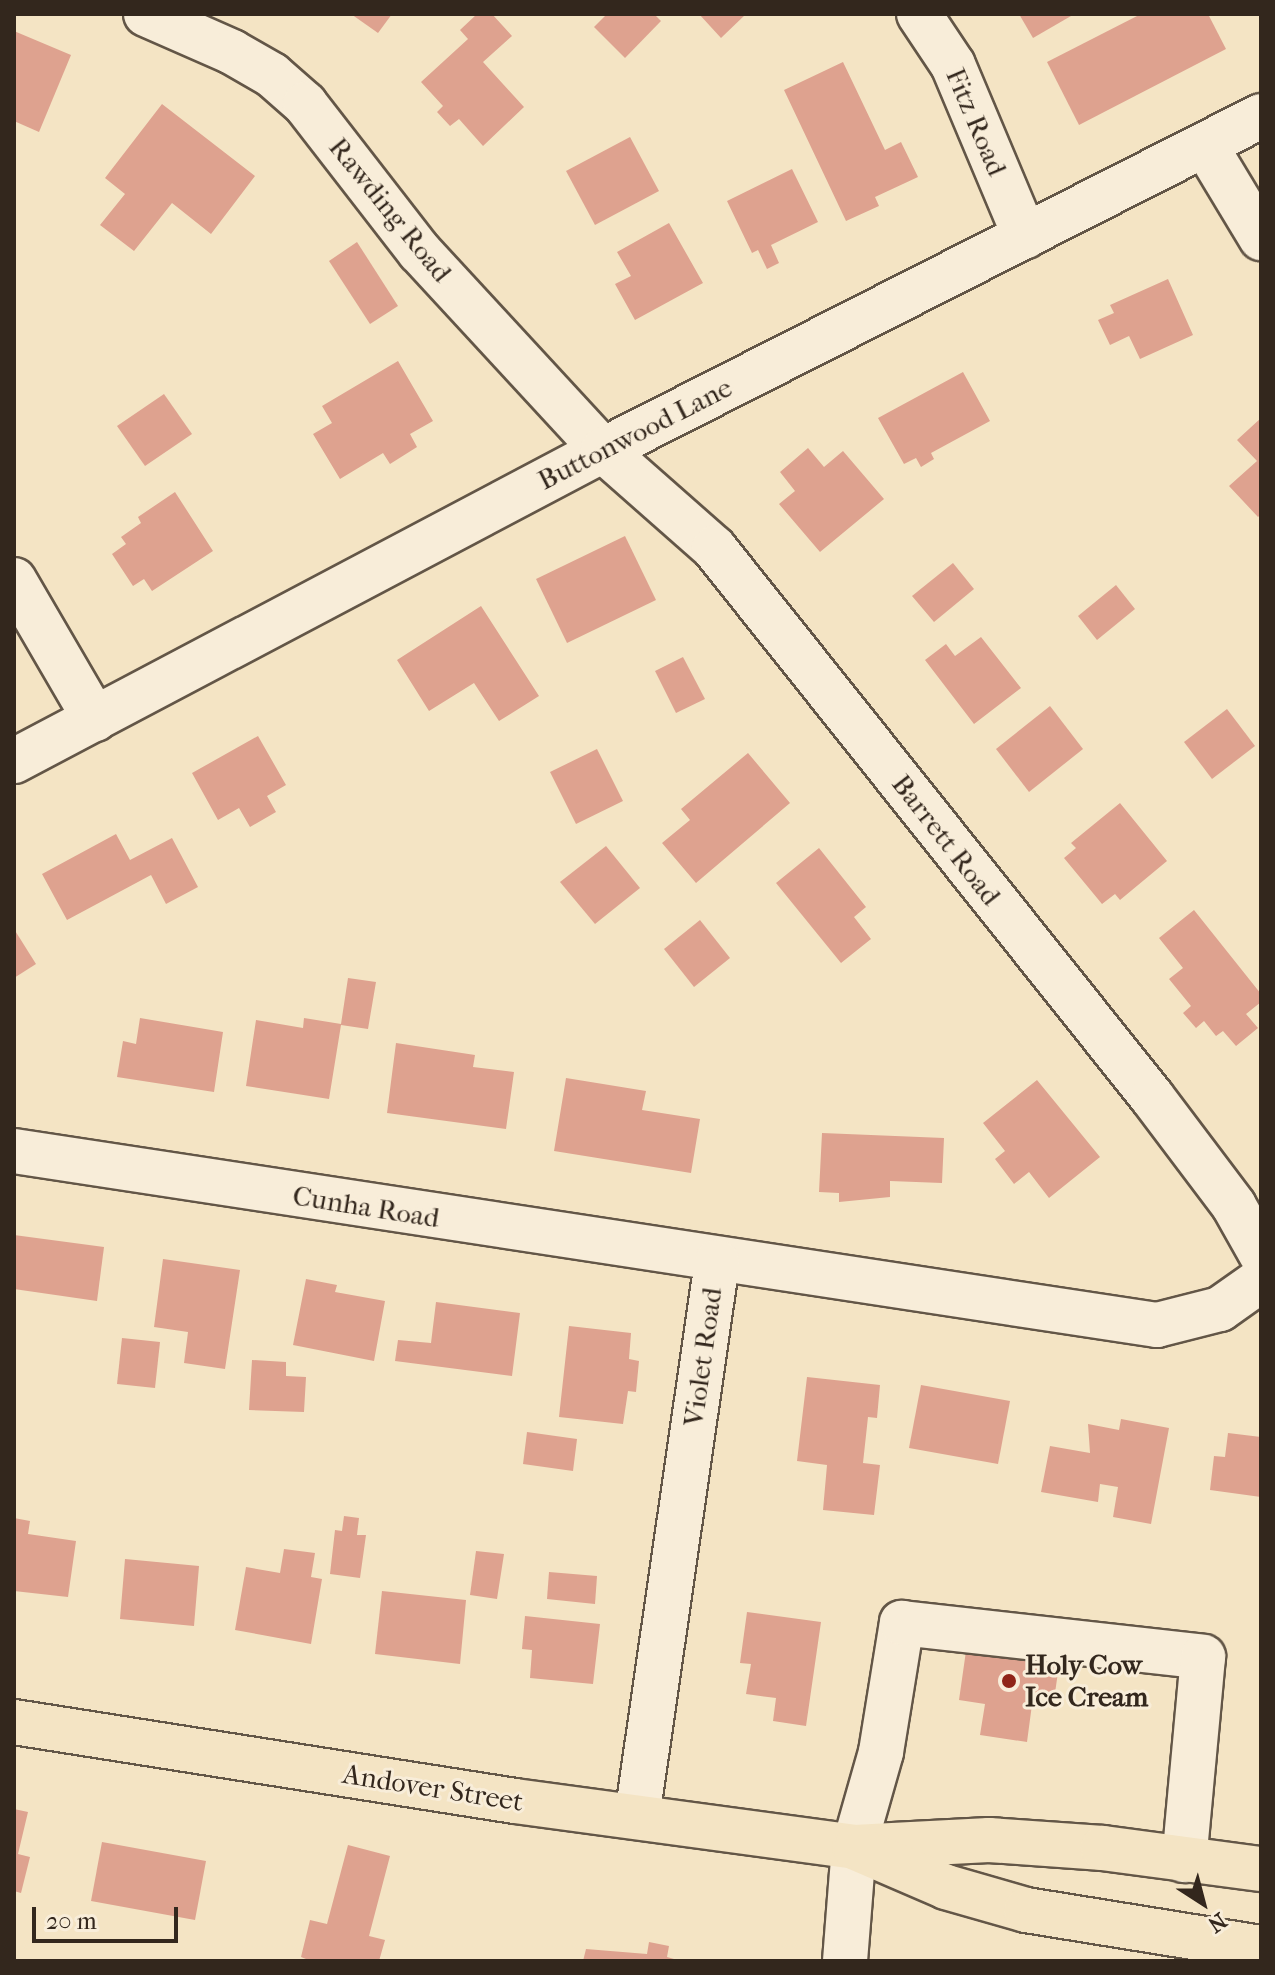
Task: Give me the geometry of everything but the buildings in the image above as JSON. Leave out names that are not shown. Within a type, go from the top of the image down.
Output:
[{"type":"highway","name":"Andover Street","points":[[14,1722],[854,1847],[989,1840],[1261,1869]]},
{"type":"highway","name":"Andover Street","points":[[854,1847],[946,1887],[1026,1910],[1261,1948]]},
{"type":"street","name":"Rawding Road","points":[[146,14],[232,52],[272,75],[305,104],[420,252],[603,450]]},
{"type":"street","name":"Fitz Road","points":[[919,14],[953,65],[1025,236]]},
{"type":"street","name":"Buttonwood Lane","points":[[14,761],[603,450],[1261,116]]},
{"type":"street","points":[[1205,145],[1261,238]]},
{"type":"street","name":"Barrett Road","points":[[603,450],[714,548],[1152,1097],[1234,1206],[1261,1254]]},
{"type":"street","points":[[14,580],[95,719]]},
{"type":"street","name":"Cunha Road","points":[[14,1151],[717,1262]]},
{"type":"street","name":"Violet Road","points":[[637,1817],[717,1262],[1157,1325],[1220,1309],[1261,1280]]},
{"type":"street","points":[[845,1961],[854,1847],[881,1752],[902,1623],[1203,1657],[1184,1860]]},
{"type":"place","name":"Holy Cow Ice Cream","points":[[1009,1681]]}]
